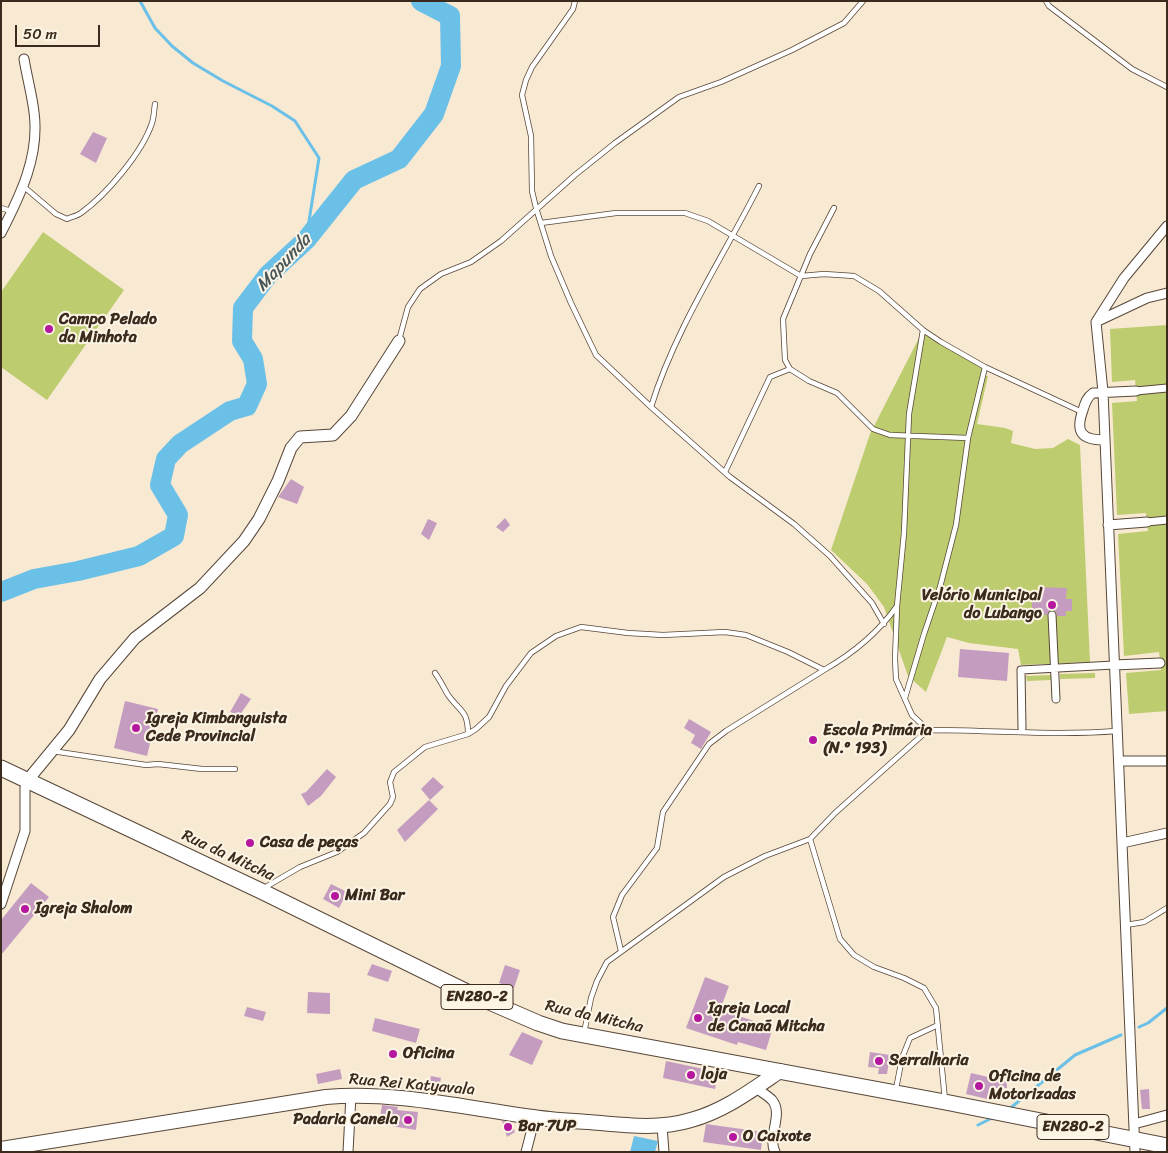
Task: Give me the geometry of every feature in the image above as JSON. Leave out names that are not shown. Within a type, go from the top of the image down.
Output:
[{"type":"main road","name":"Rua da Mitcha","points":[[1,768],[261,890],[538,1024],[562,1031],[945,1102],[1167,1146]]},
{"type":"main road","name":"Rua Rei Katyavala","points":[[1,1149],[351,1095],[421,1100],[535,1117],[619,1125],[662,1126],[691,1120],[719,1110],[780,1071]]},
{"type":"street","points":[[1,233],[23,186],[34,148],[34,113],[24,59]]},
{"type":"street","points":[[1135,1139],[1103,392],[1096,322],[1124,278],[1167,226]]},
{"type":"street","points":[[1096,322],[1147,298],[1167,292]]},
{"type":"street","points":[[1,904],[25,831],[24,788],[27,781],[69,730],[100,679],[136,638],[200,588],[244,541],[259,520],[278,481],[291,448],[300,438],[333,435],[351,416],[399,341]]},
{"type":"street","points":[[1105,440],[1094,440],[1081,432],[1079,425],[1088,396],[1093,393],[1167,388]]},
{"type":"street","points":[[1108,525],[1167,520]]},
{"type":"street","points":[[1052,615],[1056,699]]},
{"type":"street","points":[[1022,728],[1021,670],[1164,662]]},
{"type":"street","points":[[1119,761],[1167,761]]},
{"type":"street","points":[[1122,843],[1167,833]]},
{"type":"street","points":[[755,1087],[773,1102],[776,1116],[773,1133],[773,1148],[775,1152]]},
{"type":"street","points":[[348,1152],[351,1095]]},
{"type":"street","points":[[1135,1139],[1167,1115]]},
{"type":"street","points":[[526,1152],[535,1117]]},
{"type":"street","points":[[662,1126],[664,1152]]},
{"type":"lane","points":[[575,1],[573,9],[532,67],[522,95],[531,136],[532,191],[536,208],[551,256],[596,355],[651,407],[725,472],[794,524],[830,556],[872,603],[884,624]]},
{"type":"lane","points":[[399,341],[408,307],[420,289],[441,274],[471,262],[493,246],[615,143],[679,97],[721,82],[792,50],[844,23],[862,1]]},
{"type":"lane","points":[[1046,1],[1049,6],[1132,69],[1167,88]]},
{"type":"lane","points":[[23,186],[56,214],[67,219],[80,214],[127,168],[152,122],[155,104]]},
{"type":"lane","points":[[651,407],[660,377],[683,328],[759,186]]},
{"type":"lane","points":[[1,208],[11,212]]},
{"type":"lane","points":[[834,208],[800,276],[783,320],[785,360],[790,368],[810,381],[837,393],[873,429],[890,435],[968,438]]},
{"type":"lane","points":[[541,223],[616,213],[685,213],[708,221],[800,276],[824,274],[854,276],[880,291],[923,330],[986,367],[1082,412]]},
{"type":"lane","points":[[923,330],[914,379],[908,436],[904,533],[897,606],[895,659],[896,679],[912,715],[928,730]]},
{"type":"lane","points":[[905,698],[940,587],[956,525],[968,438],[986,367]]},
{"type":"lane","points":[[725,472],[770,377],[790,368]]},
{"type":"lane","points":[[621,951],[613,917],[622,896],[657,848],[663,812],[709,744],[726,731],[844,658],[884,624],[897,606]]},
{"type":"lane","points":[[261,890],[300,867],[337,852],[364,833],[390,804],[393,797],[390,782],[394,772],[425,747],[468,734],[489,717],[506,686],[531,653],[556,636],[582,627],[663,635],[725,632],[746,635],[788,652],[824,670]]},
{"type":"lane","points":[[436,673],[449,696],[464,713],[468,721],[468,734]]},
{"type":"lane","points":[[584,1035],[591,998],[607,962],[724,877],[765,856],[810,839],[835,813],[928,730],[962,729],[991,732],[1117,731]]},
{"type":"lane","points":[[52,751],[146,765],[158,764],[202,769],[235,769]]},
{"type":"lane","points":[[810,839],[840,939],[854,955],[874,967],[924,988],[936,1008],[945,1102]]},
{"type":"lane","points":[[1126,925],[1144,922],[1167,908]]},
{"type":"lane","points":[[895,1093],[902,1058],[910,1038],[938,1025]]},
{"type":"green space","name":"Campo Pelado da Minhota","points":[[43,232],[124,290],[47,400],[1,367],[1,292]]},
{"type":"green space","points":[[1167,325],[1167,711],[1129,714],[1126,673],[1161,670],[1159,652],[1124,656],[1118,534],[1148,531],[1146,513],[1117,515],[1112,403],[1137,401],[1135,380],[1112,382],[1110,329]]},
{"type":"green space","points":[[923,330],[985,367],[984,375],[988,376],[977,424],[1013,431],[1011,443],[1035,449],[1053,448],[1068,439],[1080,445],[1090,662],[1021,665],[1018,649],[969,643],[947,637],[926,692],[908,676],[884,607],[867,584],[831,550],[870,434]]},
{"type":"green space","points":[[1095,673],[1095,678],[1060,679],[1060,674]]},
{"type":"green space","points":[[1051,675],[1051,680],[1027,681],[1026,676]]},
{"type":"water","points":[[634,1136],[658,1141],[655,1152],[630,1152]]},
{"type":"building","points":[[93,132],[107,138],[96,163],[80,154]]},
{"type":"building","points":[[291,479],[304,487],[297,504],[278,497]]},
{"type":"building","points":[[505,518],[510,525],[503,532],[496,527]]},
{"type":"building","points":[[428,519],[437,523],[429,540],[421,534]]},
{"type":"building","name":"Velório Municipal do Lubango","points":[[1038,587],[1067,588],[1066,599],[1072,599],[1072,611],[1066,611],[1066,616],[1057,616],[1056,612],[1052,610],[1047,615],[1038,615],[1038,611],[1032,611],[1032,599],[1038,599]]},
{"type":"building","points":[[960,649],[1009,653],[1007,681],[958,677]]},
{"type":"building","points":[[241,693],[251,699],[239,716],[230,712]]},
{"type":"building","name":"Igreja Kimbanguista Cede Provincial","points":[[125,701],[158,709],[147,756],[114,748]]},
{"type":"building","points":[[689,719],[711,732],[701,749],[691,743],[695,735],[684,728]]},
{"type":"building","points":[[327,769],[336,777],[321,796],[308,806],[301,794],[306,792]]},
{"type":"building","points":[[433,777],[444,787],[430,800],[421,789]]},
{"type":"building","points":[[429,800],[438,809],[405,842],[397,830]]},
{"type":"building","name":"Igreja Shalom","points":[[31,883],[49,897],[1,955],[1,920]]},
{"type":"building","name":"Mini Bar","points":[[331,884],[347,892],[339,908],[323,899]]},
{"type":"building","points":[[372,964],[392,971],[388,982],[367,975]]},
{"type":"building","points":[[505,965],[520,970],[514,988],[499,983]]},
{"type":"building","points":[[705,977],[729,986],[720,1010],[773,1027],[766,1050],[738,1042],[737,1045],[686,1028]]},
{"type":"building","points":[[308,992],[330,993],[330,1014],[307,1013]]},
{"type":"building","points":[[247,1007],[266,1012],[263,1021],[244,1016]]},
{"type":"building","points":[[375,1018],[420,1029],[416,1043],[372,1031]]},
{"type":"building","points":[[522,1032],[543,1041],[532,1065],[509,1055]]},
{"type":"building","name":"Serralharia","points":[[870,1052],[890,1055],[887,1074],[878,1074],[879,1068],[868,1067]]},
{"type":"building","name":"loja","points":[[666,1061],[718,1072],[715,1089],[663,1078]]},
{"type":"building","points":[[340,1069],[342,1079],[318,1084],[316,1074]]},
{"type":"building","name":"Oficina de Motorizadas","points":[[971,1073],[988,1077],[1006,1077],[1007,1088],[990,1088],[987,1099],[966,1094]]},
{"type":"building","points":[[431,1076],[441,1078],[439,1088],[429,1086]]},
{"type":"building","points":[[1149,1089],[1150,1109],[1142,1109],[1140,1090]]},
{"type":"building","points":[[382,1105],[398,1107],[397,1110],[418,1112],[416,1130],[379,1124]]},
{"type":"building","name":"Bar 7UP","points":[[502,1121],[510,1122],[515,1132],[507,1137]]},
{"type":"building","name":"O Caixote","points":[[706,1124],[763,1132],[761,1150],[703,1142]]},
{"type":"waterway","points":[[140,1],[155,28],[172,46],[193,63],[272,106],[295,121],[319,158],[306,240]]},
{"type":"waterway","name":"Mapunda","points":[[1,592],[34,579],[78,571],[139,556],[174,536],[178,515],[160,485],[166,459],[180,444],[230,411],[247,406],[257,384],[253,359],[242,341],[243,308],[268,275],[306,240],[354,180],[399,159],[434,114],[451,66],[450,16],[421,1]]},
{"type":"waterway","points":[[1139,1027],[1148,1023],[1167,1008]]},
{"type":"waterway","points":[[1008,1110],[1075,1055],[1121,1035]]},
{"type":"waterway","points":[[978,1125],[994,1117]]},
{"type":"place","name":"Campo Pelado da Minhota","points":[[49,329]]},
{"type":"place","name":"Velório Municipal do Lubango","points":[[1052,605]]},
{"type":"place","name":"Igreja Kimbanguista Cede Provincial","points":[[136,728]]},
{"type":"place","name":"Escola Primária (N.º 193)","points":[[813,740]]},
{"type":"place","name":"Casa de peças","points":[[250,843]]},
{"type":"place","name":"Mini Bar","points":[[335,896]]},
{"type":"place","name":"Igreja Shalom","points":[[25,909]]},
{"type":"place","name":"Igreja Local de Canaã Mitcha","points":[[698,1018]]},
{"type":"place","name":"Oficina","points":[[393,1054]]},
{"type":"place","name":"Serralharia","points":[[879,1061]]},
{"type":"place","name":"loja","points":[[691,1075]]},
{"type":"place","name":"Oficina de Motorizadas","points":[[979,1086]]},
{"type":"place","name":"Padaria Canela","points":[[408,1120]]},
{"type":"place","name":"Bar 7UP","points":[[508,1127]]},
{"type":"place","name":"O Caixote","points":[[733,1137]]}]
